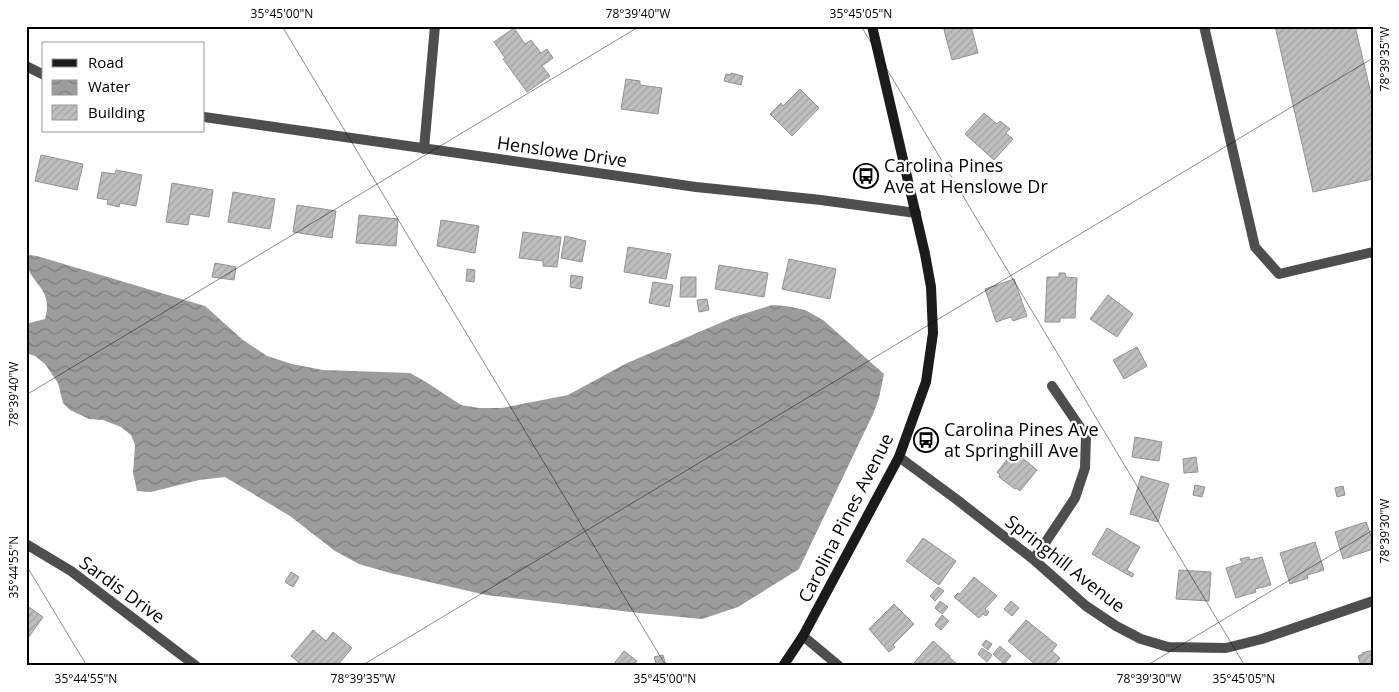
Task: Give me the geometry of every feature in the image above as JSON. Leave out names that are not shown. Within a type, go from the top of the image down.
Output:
[{"type":"street","points":[[424,149],[435,26]]},
{"type":"street","name":"Carolina Pines Avenue","points":[[783,666],[803,636],[899,458],[926,382],[934,333],[931,287],[916,212],[872,26]]},
{"type":"street","points":[[1204,26],[1255,247],[1279,274],[1373,252]]},
{"type":"street","points":[[26,66],[42,74]]},
{"type":"street","name":"Henslowe Drive","points":[[205,117],[696,186],[916,212]]},
{"type":"street","points":[[1032,559],[1044,546],[1076,498],[1084,468],[1086,436],[1052,386]]},
{"type":"street","name":"Springhill Avenue","points":[[899,458],[956,498],[1032,559],[1086,606],[1116,626],[1142,639],[1168,647],[1226,648],[1262,639],[1373,601]]},
{"type":"street","name":"Sardis Drive","points":[[26,544],[70,571],[196,666]]},
{"type":"street","points":[[803,636],[839,666]]},
{"type":"water","points":[[30,255],[205,306],[243,340],[267,356],[292,364],[323,370],[410,373],[461,405],[479,408],[502,408],[568,395],[625,364],[734,317],[772,305],[805,310],[823,320],[884,374],[874,412],[799,569],[738,607],[702,619],[486,595],[359,564],[335,551],[290,516],[225,477],[199,480],[151,492],[137,491],[133,473],[135,445],[131,435],[121,427],[103,420],[89,419],[70,410],[63,403],[58,383],[45,364],[35,356],[26,353],[26,324],[45,319],[47,308],[43,292],[30,273],[27,257]]},
{"type":"building","points":[[943,26],[971,26],[978,53],[952,60]]},
{"type":"building","points":[[1275,26],[1355,26],[1373,102],[1373,179],[1313,192]]},
{"type":"building","points":[[514,28],[525,44],[531,40],[541,53],[547,49],[553,58],[542,66],[550,76],[527,92],[503,59],[505,58],[494,42]]},
{"type":"building","points":[[731,73],[743,76],[741,85],[724,81],[726,74],[731,75]]},
{"type":"building","points":[[626,79],[640,81],[640,85],[662,88],[658,114],[621,109]]},
{"type":"building","points":[[800,89],[819,108],[792,136],[770,114],[781,103],[783,106]]},
{"type":"building","points":[[984,113],[997,124],[1000,121],[1010,129],[1006,133],[1013,139],[994,160],[965,134]]},
{"type":"building","points":[[41,155],[83,164],[77,190],[35,181]]},
{"type":"building","points":[[116,170],[142,175],[136,206],[120,203],[119,207],[107,204],[108,200],[97,198],[102,172],[115,174]]},
{"type":"building","points":[[172,183],[213,190],[209,217],[190,214],[188,225],[166,222]]},
{"type":"building","points":[[233,192],[275,199],[270,229],[228,222]]},
{"type":"building","points":[[297,205],[336,211],[332,238],[293,232]]},
{"type":"building","points":[[359,215],[398,219],[396,246],[356,243]]},
{"type":"building","points":[[441,220],[479,226],[475,253],[437,246]]},
{"type":"building","points":[[523,232],[561,237],[557,267],[543,266],[543,261],[519,258]]},
{"type":"building","points":[[565,236],[586,241],[582,262],[561,258]]},
{"type":"building","points":[[628,247],[671,254],[666,279],[624,272]]},
{"type":"building","points":[[789,259],[836,269],[830,299],[782,289]]},
{"type":"building","points":[[215,263],[236,267],[234,280],[212,277]]},
{"type":"building","points":[[719,265],[768,273],[764,297],[715,289]]},
{"type":"building","points":[[467,269],[475,270],[474,282],[466,281]]},
{"type":"building","points":[[1059,273],[1065,273],[1066,277],[1077,278],[1075,318],[1060,318],[1060,322],[1045,322],[1047,277],[1059,277]]},
{"type":"building","points":[[571,275],[583,277],[581,289],[570,287]]},
{"type":"building","points":[[681,277],[696,277],[696,297],[680,297]]},
{"type":"building","points":[[1014,279],[1027,316],[1013,321],[1011,317],[996,322],[985,289]]},
{"type":"building","points":[[653,282],[673,285],[669,307],[649,303]]},
{"type":"building","points":[[1108,295],[1133,314],[1117,337],[1090,319]]},
{"type":"building","points":[[707,299],[709,310],[699,312],[697,300]]},
{"type":"building","points":[[1137,347],[1147,366],[1124,379],[1113,360]]},
{"type":"building","points":[[1135,437],[1162,442],[1159,461],[1132,457]]},
{"type":"building","points":[[1014,451],[1037,470],[1020,491],[999,477],[1000,475],[997,472]]},
{"type":"building","points":[[1196,457],[1198,472],[1184,473],[1183,459]]},
{"type":"building","points":[[1141,476],[1169,484],[1158,522],[1130,514]]},
{"type":"building","points":[[1195,485],[1205,487],[1202,497],[1193,495]]},
{"type":"building","points":[[1343,486],[1345,495],[1337,497],[1335,488]]},
{"type":"building","points":[[1366,522],[1373,541],[1373,549],[1343,559],[1335,532]]},
{"type":"building","points":[[1107,528],[1140,547],[1127,570],[1134,574],[1132,577],[1092,554]]},
{"type":"building","points":[[923,538],[956,561],[939,585],[906,561]]},
{"type":"building","points":[[1315,542],[1324,570],[1307,575],[1308,578],[1290,584],[1280,553]]},
{"type":"building","points":[[1249,557],[1250,560],[1262,557],[1271,585],[1255,589],[1256,592],[1236,598],[1226,568],[1242,563],[1240,559]]},
{"type":"building","points":[[1179,570],[1211,572],[1209,601],[1176,599]]},
{"type":"building","points":[[291,572],[299,577],[293,587],[285,582]]},
{"type":"building","points":[[974,577],[997,596],[985,609],[989,612],[986,616],[983,614],[979,618],[954,597],[958,593],[960,594]]},
{"type":"building","points":[[938,587],[944,591],[935,601],[930,596]]},
{"type":"building","points":[[940,601],[948,607],[942,614],[935,608]]},
{"type":"building","points":[[1011,601],[1019,608],[1012,616],[1004,609]]},
{"type":"building","points":[[894,604],[914,624],[893,645],[895,647],[889,652],[869,629]]},
{"type":"building","points":[[26,605],[43,617],[26,641]]},
{"type":"building","points":[[942,615],[949,621],[941,630],[935,625]]},
{"type":"building","points":[[1026,620],[1057,645],[1052,651],[1060,658],[1053,666],[1037,666],[1008,641]]},
{"type":"building","points":[[313,630],[326,641],[333,632],[352,648],[337,666],[303,666],[291,656]]},
{"type":"building","points":[[986,640],[992,644],[988,650],[982,645]]},
{"type":"building","points":[[933,641],[959,666],[918,666],[914,663]]},
{"type":"building","points":[[1000,646],[1011,656],[1004,664],[993,654]]},
{"type":"building","points":[[982,648],[992,655],[987,662],[978,654]]},
{"type":"building","points":[[1373,650],[1373,666],[1361,666],[1358,656]]},
{"type":"building","points":[[624,651],[637,661],[633,666],[612,666]]},
{"type":"building","points":[[663,655],[666,666],[657,666],[654,657]]},
{"type":"place","name":"Carolina Pines Ave at Henslowe Dr","points":[[866,176]]},
{"type":"place","name":"Carolina Pines Ave at Springhill Ave","points":[[926,440]]}]
